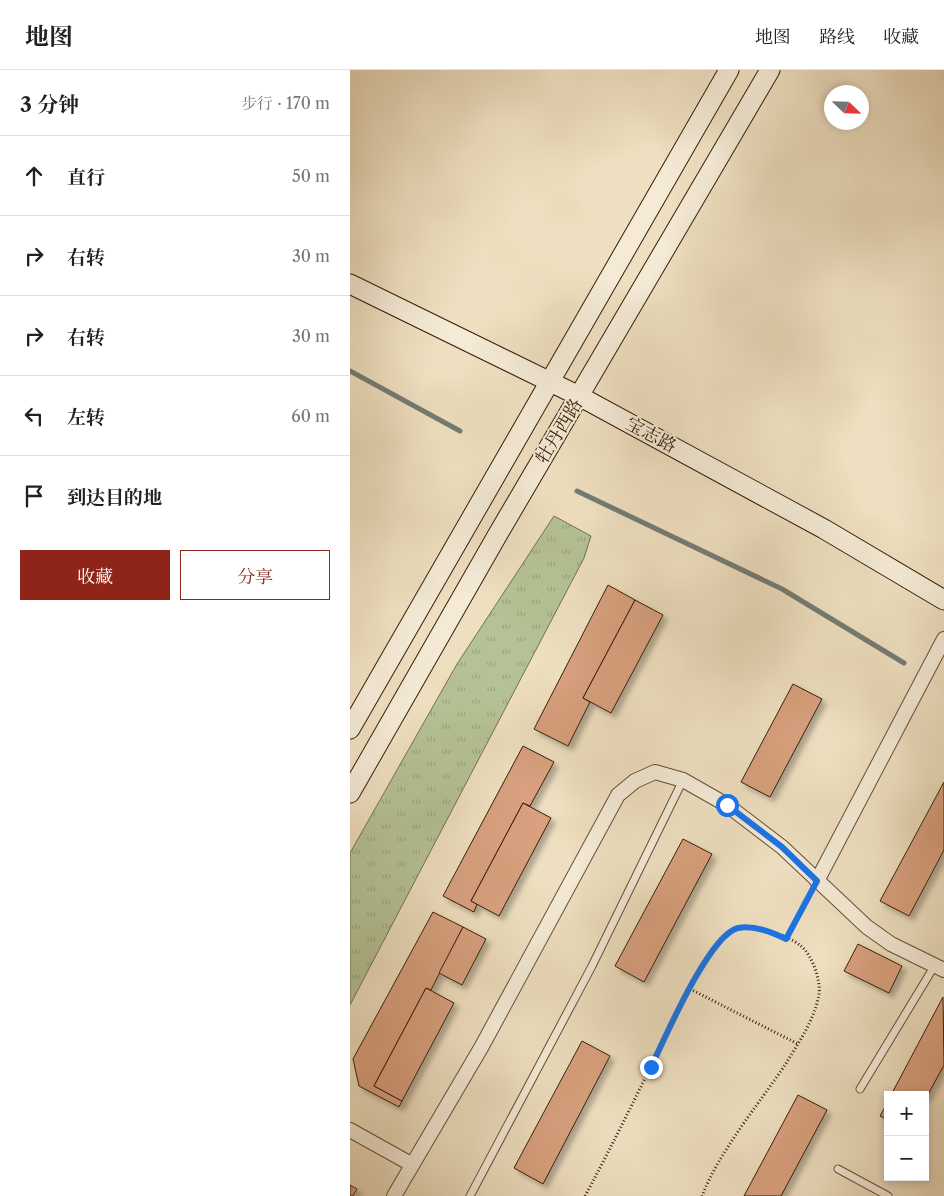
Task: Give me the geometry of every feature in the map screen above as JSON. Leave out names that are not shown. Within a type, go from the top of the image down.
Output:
[{"type":"street","name":"牡丹西路","points":[[350,730],[729,70]]},
{"type":"street","name":"牡丹西路","points":[[350,793],[493,542],[770,70]]},
{"type":"street","name":"宝志路","points":[[350,284],[579,396],[824,529],[944,600]]},
{"type":"street","points":[[817,881],[944,639]]},
{"type":"street","points":[[394,1196],[411,1164],[482,1046],[618,795],[635,781],[656,772],[683,780],[727,805],[782,847],[867,927],[892,944],[940,968]]},
{"type":"street","points":[[350,1130],[411,1164]]},
{"type":"lane","points":[[470,1196],[592,966],[683,780]]},
{"type":"lane","points":[[860,1089],[940,968]]},
{"type":"lane","points":[[838,1169],[888,1196]]},
{"type":"path","points":[[786,939],[817,881]]},
{"type":"path","points":[[585,1196],[690,989],[723,935],[738,928],[769,931],[800,946],[808,955],[816,972],[820,992],[815,1010],[798,1044],[726,1153],[702,1196]]},
{"type":"path","points":[[690,989],[798,1044]]},
{"type":"green space","points":[[554,516],[591,536],[584,558],[350,1005],[350,853],[457,664]]},
{"type":"building","points":[[608,585],[635,600],[583,698],[590,702],[568,746],[534,729]]},
{"type":"building","points":[[635,600],[663,615],[611,713],[583,698]]},
{"type":"building","points":[[793,684],[822,699],[770,797],[741,782]]},
{"type":"building","points":[[523,746],[554,762],[530,806],[523,803],[471,901],[477,904],[474,912],[443,896]]},
{"type":"building","points":[[944,782],[944,850],[909,916],[880,901]]},
{"type":"building","points":[[523,803],[551,818],[499,916],[471,901]]},
{"type":"building","points":[[683,839],[712,854],[644,982],[615,966]]},
{"type":"building","points":[[433,912],[463,927],[431,990],[426,988],[374,1086],[402,1101],[399,1107],[359,1086],[353,1059]]},
{"type":"building","points":[[463,927],[486,939],[462,985],[439,973]]},
{"type":"building","points":[[858,944],[902,966],[889,993],[844,971]]},
{"type":"building","points":[[426,988],[454,1003],[402,1101],[374,1086]]},
{"type":"building","points":[[943,997],[944,1065],[929,1093],[929,1091],[893,1091]]},
{"type":"building","points":[[582,1041],[610,1056],[543,1184],[514,1168]]},
{"type":"building","points":[[798,1095],[827,1110],[781,1196],[744,1196]]},
{"type":"building","points":[[884,1109],[884,1118],[880,1116]]},
{"type":"building","points":[[350,1185],[357,1189],[353,1196],[350,1196]]},
{"type":"waterway","points":[[350,371],[460,431]]},
{"type":"waterway","points":[[577,491],[782,589],[904,663]]},
{"type":"route","points":[[651,1067],[681,1005],[711,952],[723,935],[738,928],[752,928],[769,931],[786,939],[817,881],[782,847],[727,805]]}]
